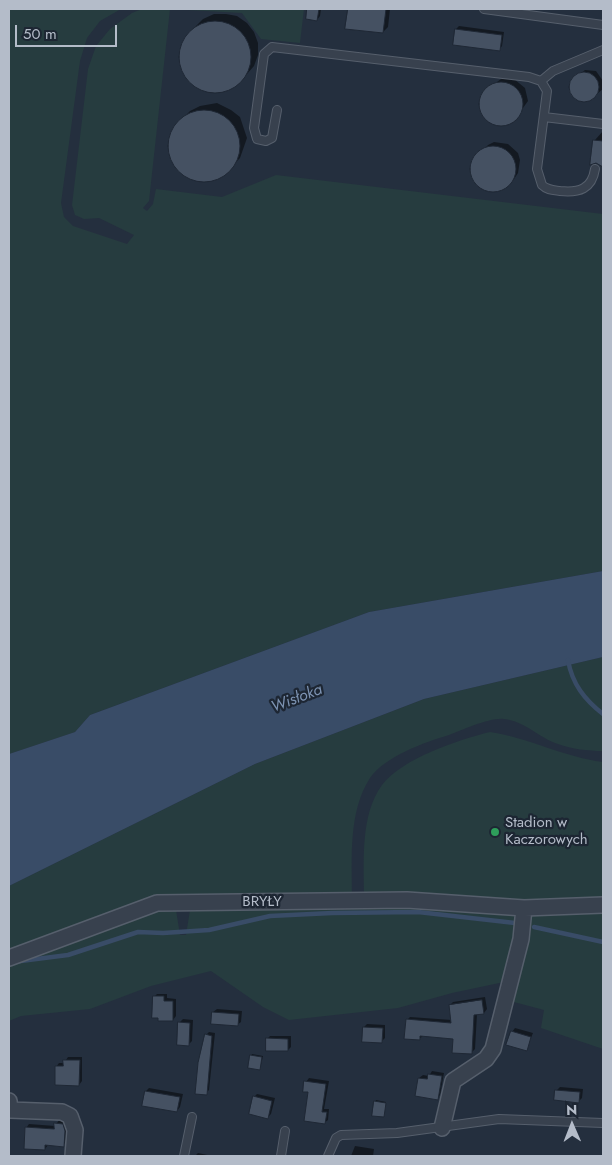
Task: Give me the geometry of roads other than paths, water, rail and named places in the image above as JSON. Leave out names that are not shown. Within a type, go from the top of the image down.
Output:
[{"type":"street","name":"BRYŁY","points":[[9,958],[157,903],[407,900],[524,908],[603,905]]},
{"type":"street","points":[[442,1128],[453,1081],[486,1059],[492,1049],[521,938],[524,908]]},
{"type":"street","points":[[9,1107],[62,1112],[70,1116],[75,1130],[73,1156]]},
{"type":"lane","points":[[484,9],[603,25]]},
{"type":"lane","points":[[277,110],[272,138],[266,141],[257,138],[254,128],[264,54],[272,47],[529,78],[541,81],[546,91],[537,169],[538,177],[544,187],[570,192],[581,191],[589,185],[595,169]]},
{"type":"lane","points":[[541,81],[553,71],[603,50]]},
{"type":"lane","points":[[544,117],[603,124]]},
{"type":"lane","points":[[184,1156],[192,1117]]},
{"type":"lane","points":[[328,1156],[336,1138],[341,1135],[397,1133],[499,1119],[603,1123]]},
{"type":"lane","points":[[281,1156],[285,1131]]},
{"type":"water","name":"Wisłoka","points":[[603,571],[603,657],[424,699],[255,764],[9,886],[9,754],[75,732],[90,715],[369,612]]},
{"type":"waterway","points":[[568,660],[580,691],[603,714]]},
{"type":"waterway","points":[[13,962],[68,955],[138,932],[163,933],[209,930],[270,916],[418,912],[515,923]]},
{"type":"waterway","points":[[534,927],[603,942]]},
{"type":"place","name":"Stadion w Kaczorowych","points":[[495,832]]}]
